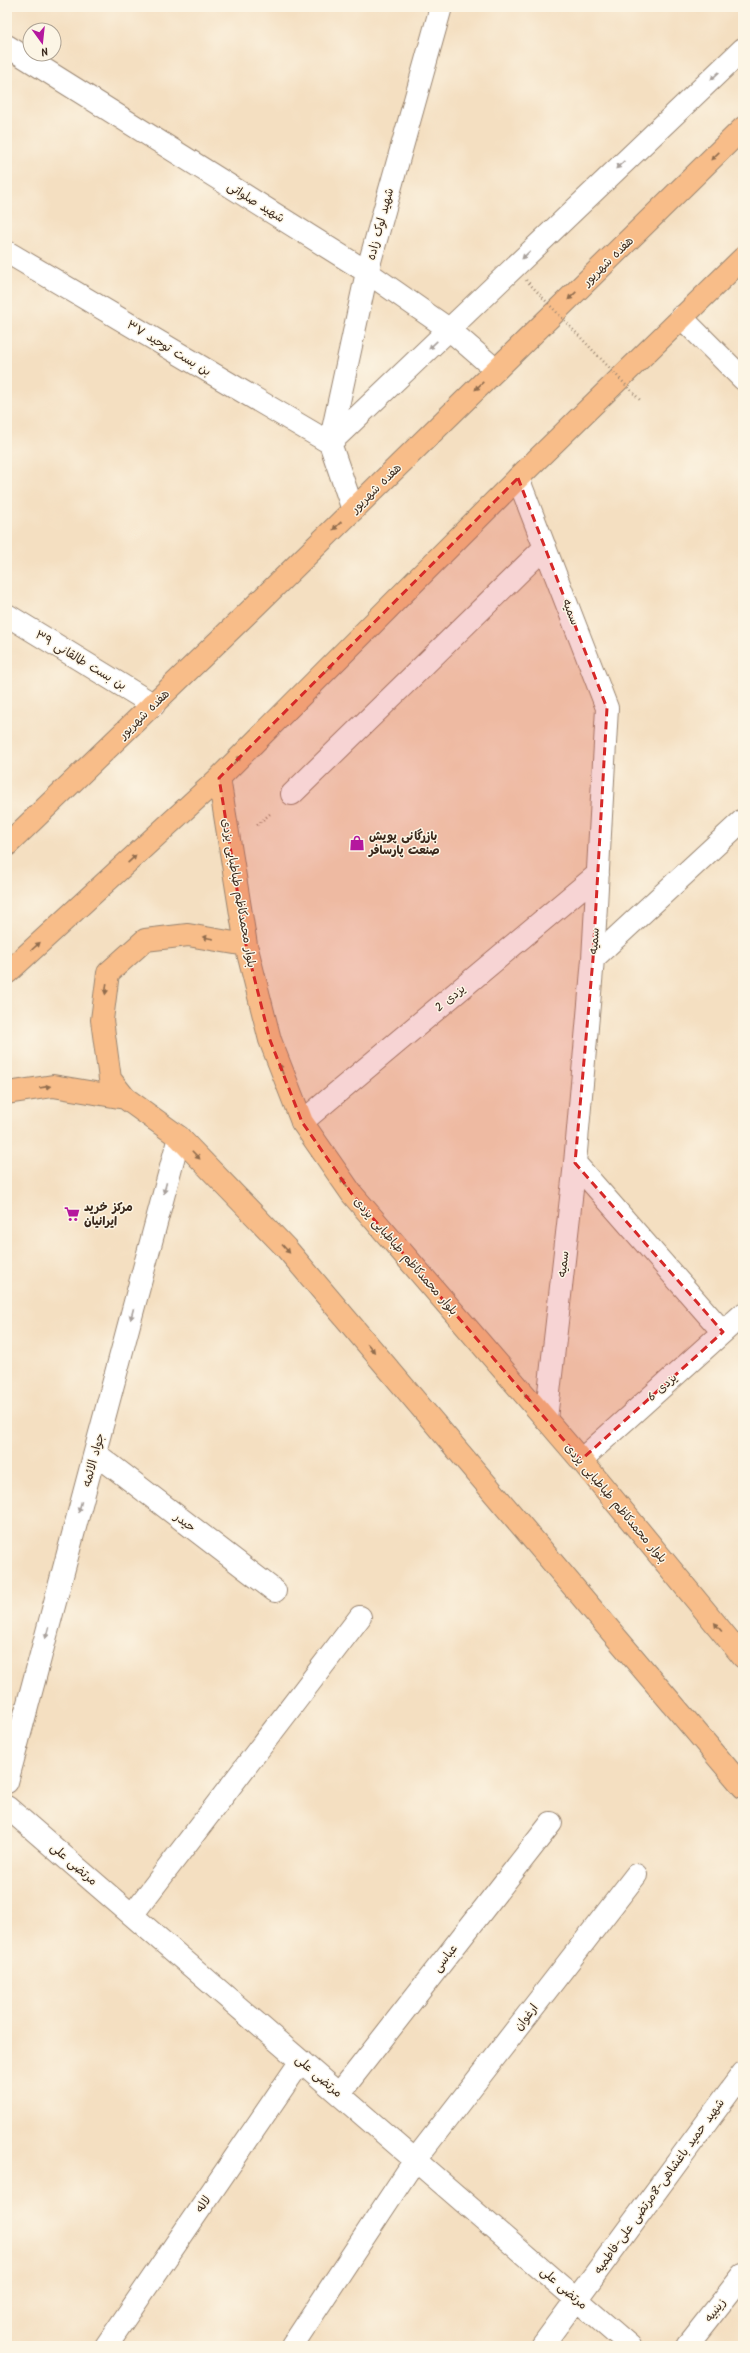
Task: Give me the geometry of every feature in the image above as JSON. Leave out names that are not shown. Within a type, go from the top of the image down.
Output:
[{"type":"main road","name":"هفده شهریور","points":[[7,845],[154,704],[743,128]]},
{"type":"main road","points":[[7,973],[219,778],[681,316],[743,258]]},
{"type":"main road","name":"بلوار محمدکاظم طباطبایی یزدی","points":[[219,778],[246,945],[270,1040],[302,1122],[352,1194],[581,1460],[743,1657]]},
{"type":"main road","points":[[246,945],[188,935],[145,940],[108,972],[102,1020],[110,1078],[125,1098],[179,1137],[286,1248],[743,1787]]},
{"type":"main road","points":[[7,1093],[53,1086],[125,1098]]},
{"type":"street","name":"شهید لوک زاده","points":[[330,443],[367,272],[441,7]]},
{"type":"street","name":"شهید صلواتی","points":[[7,46],[367,272],[450,330],[496,370]]},
{"type":"street","points":[[353,510],[330,443],[450,330],[526,254],[743,49]]},
{"type":"street","name":"بن بست توحید ۳۷","points":[[7,252],[330,443]]},
{"type":"street","points":[[681,316],[743,379]]},
{"type":"street","name":"سمیه","points":[[518,478],[607,708],[593,959],[575,1163],[546,1419]]},
{"type":"street","points":[[292,794],[545,547]]},
{"type":"street","name":"بن‌ بست طالقانی ۳۹","points":[[7,615],[154,704]]},
{"type":"street","points":[[593,959],[743,820]]},
{"type":"street","name":"یزدی 2","points":[[302,1122],[598,874]]},
{"type":"street","name":"جواد الائمه","points":[[7,1782],[179,1137]]},
{"type":"street","points":[[575,1163],[723,1332]]},
{"type":"street","name":"یزدی 6","points":[[581,1460],[743,1314]]},
{"type":"street","name":"حیدر","points":[[94,1454],[275,1591]]},
{"type":"street","points":[[132,1916],[360,1617]]},
{"type":"street","name":"مرتضی علی","points":[[7,1807],[630,2346]]},
{"type":"street","name":"عباسی","points":[[339,2094],[551,1822]]},
{"type":"street","name":"ارغوان","points":[[292,2346],[415,2160],[636,1875]]},
{"type":"street","name":"لاله","points":[[106,2346],[301,2061]]},
{"type":"street","name":"شهید حمید باغشاهی-8مرتضی علی-فاطمیه","points":[[542,2346],[743,2073]]},
{"type":"street","name":"زینبیه","points":[[687,2346],[743,2275]]},
{"type":"path","points":[[526,280],[641,401]]},
{"type":"path","points":[[231,848],[292,794]]},
{"type":"highlighted area","points":[[518,478],[607,708],[593,959],[575,1163],[723,1332],[581,1460],[352,1194],[302,1122],[270,1040],[246,945],[219,778]]},
{"type":"place","name":"بازرگانی پویش صنعت پارسافر","points":[[357,843]]},
{"type":"place","name":"مرکز خرید ایرانیان","points":[[72,1214]]}]
